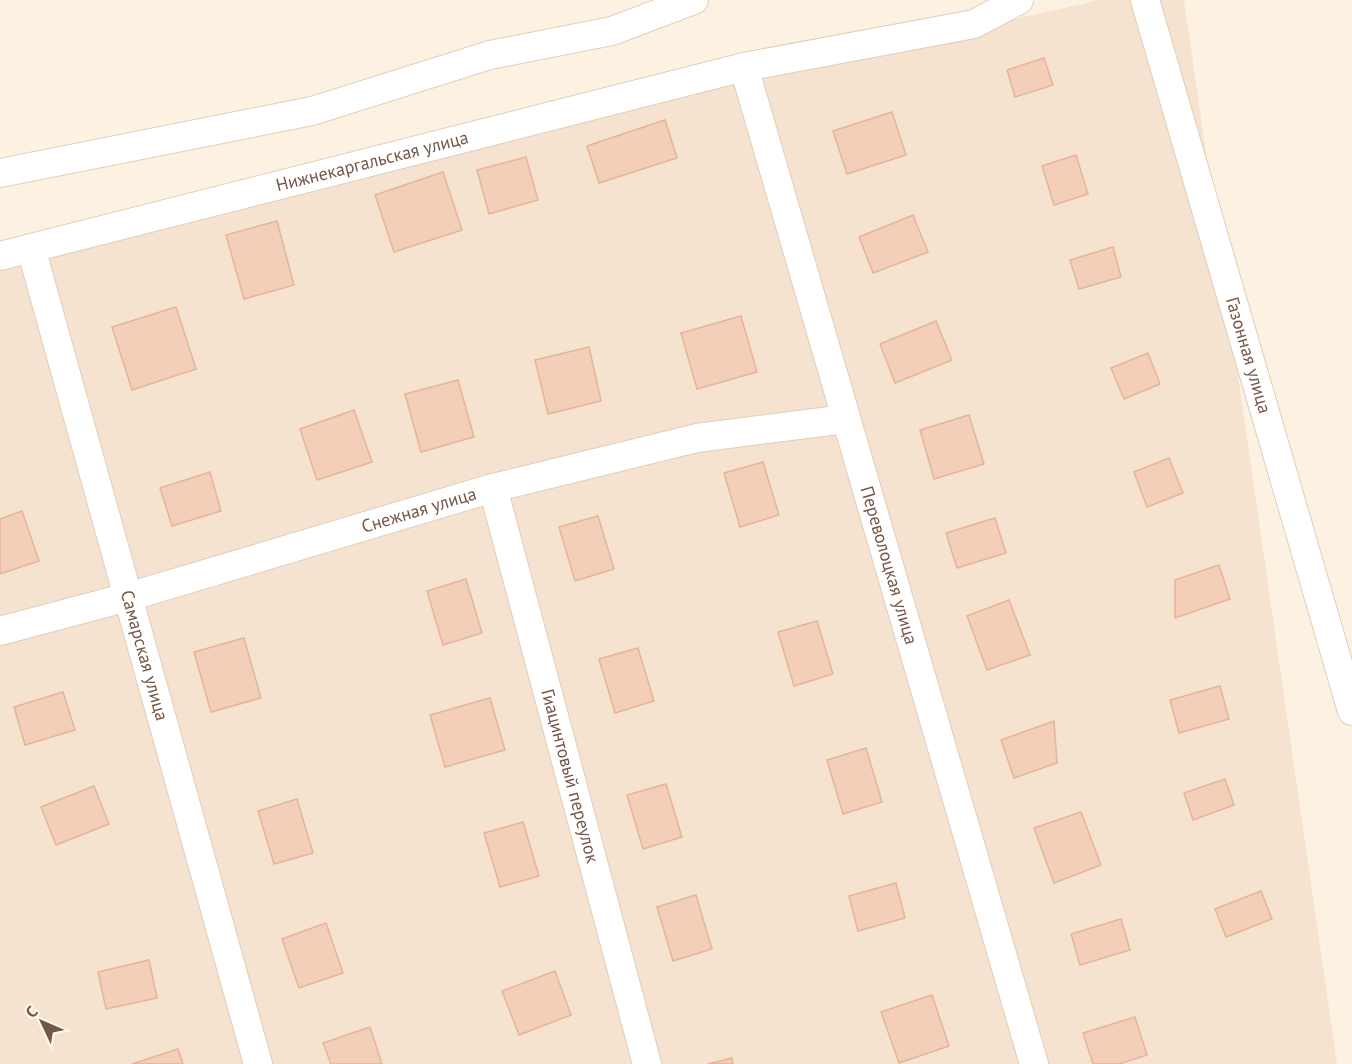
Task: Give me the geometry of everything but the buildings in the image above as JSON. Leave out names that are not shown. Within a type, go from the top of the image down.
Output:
[{"type":"street","points":[[0,173],[312,111],[490,55],[612,31],[694,0]]},
{"type":"street","name":"Нижнекаргальская улица","points":[[0,256],[744,67],[974,24],[1019,0]]},
{"type":"street","name":"Газонная улица","points":[[1145,0],[1352,711]]},
{"type":"street","name":"Переволоцкая улица","points":[[744,67],[1034,1064]]},
{"type":"street","name":"Самарская улица","points":[[31,248],[258,1064]]},
{"type":"street","name":"Снежная улица","points":[[0,631],[128,597],[493,488],[697,438],[846,419]]},
{"type":"street","name":"Гиацинтовый переулок","points":[[493,488],[647,1064]]},
{"type":"shaded area","points":[[1100,0],[1184,0],[1337,1064],[0,1064],[0,246]]}]
